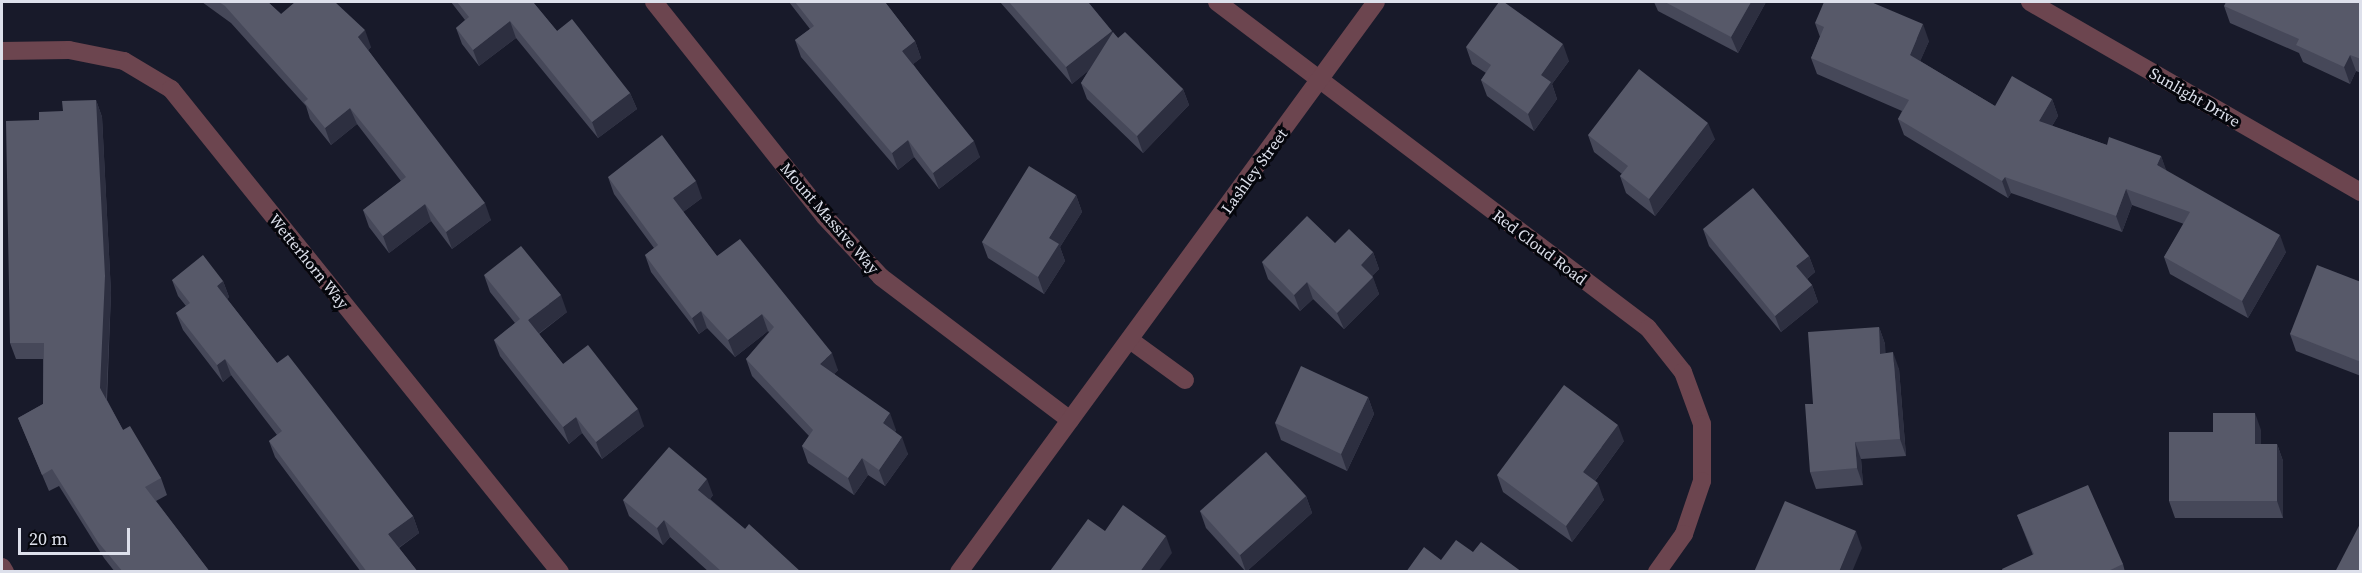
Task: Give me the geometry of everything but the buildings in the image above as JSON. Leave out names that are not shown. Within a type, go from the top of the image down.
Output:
[{"type":"street","name":"Mount Massive Way","points":[[654,2],[824,216],[881,277],[1070,420]]},
{"type":"street","name":"Red Cloud Road","points":[[1217,2],[1648,328],[1683,372],[1702,424],[1702,481],[1683,534],[1657,572]]},
{"type":"street","name":"Lashley Street","points":[[959,572],[1376,2]]},
{"type":"street","name":"Sunlight Drive","points":[[2030,2],[2361,192]]},
{"type":"street","name":"Wetterhorn Way","points":[[2,51],[69,50],[124,61],[171,89],[560,572]]},
{"type":"street","points":[[1130,340],[1185,380]]},
{"type":"street","points":[[2,567],[5,572]]}]
